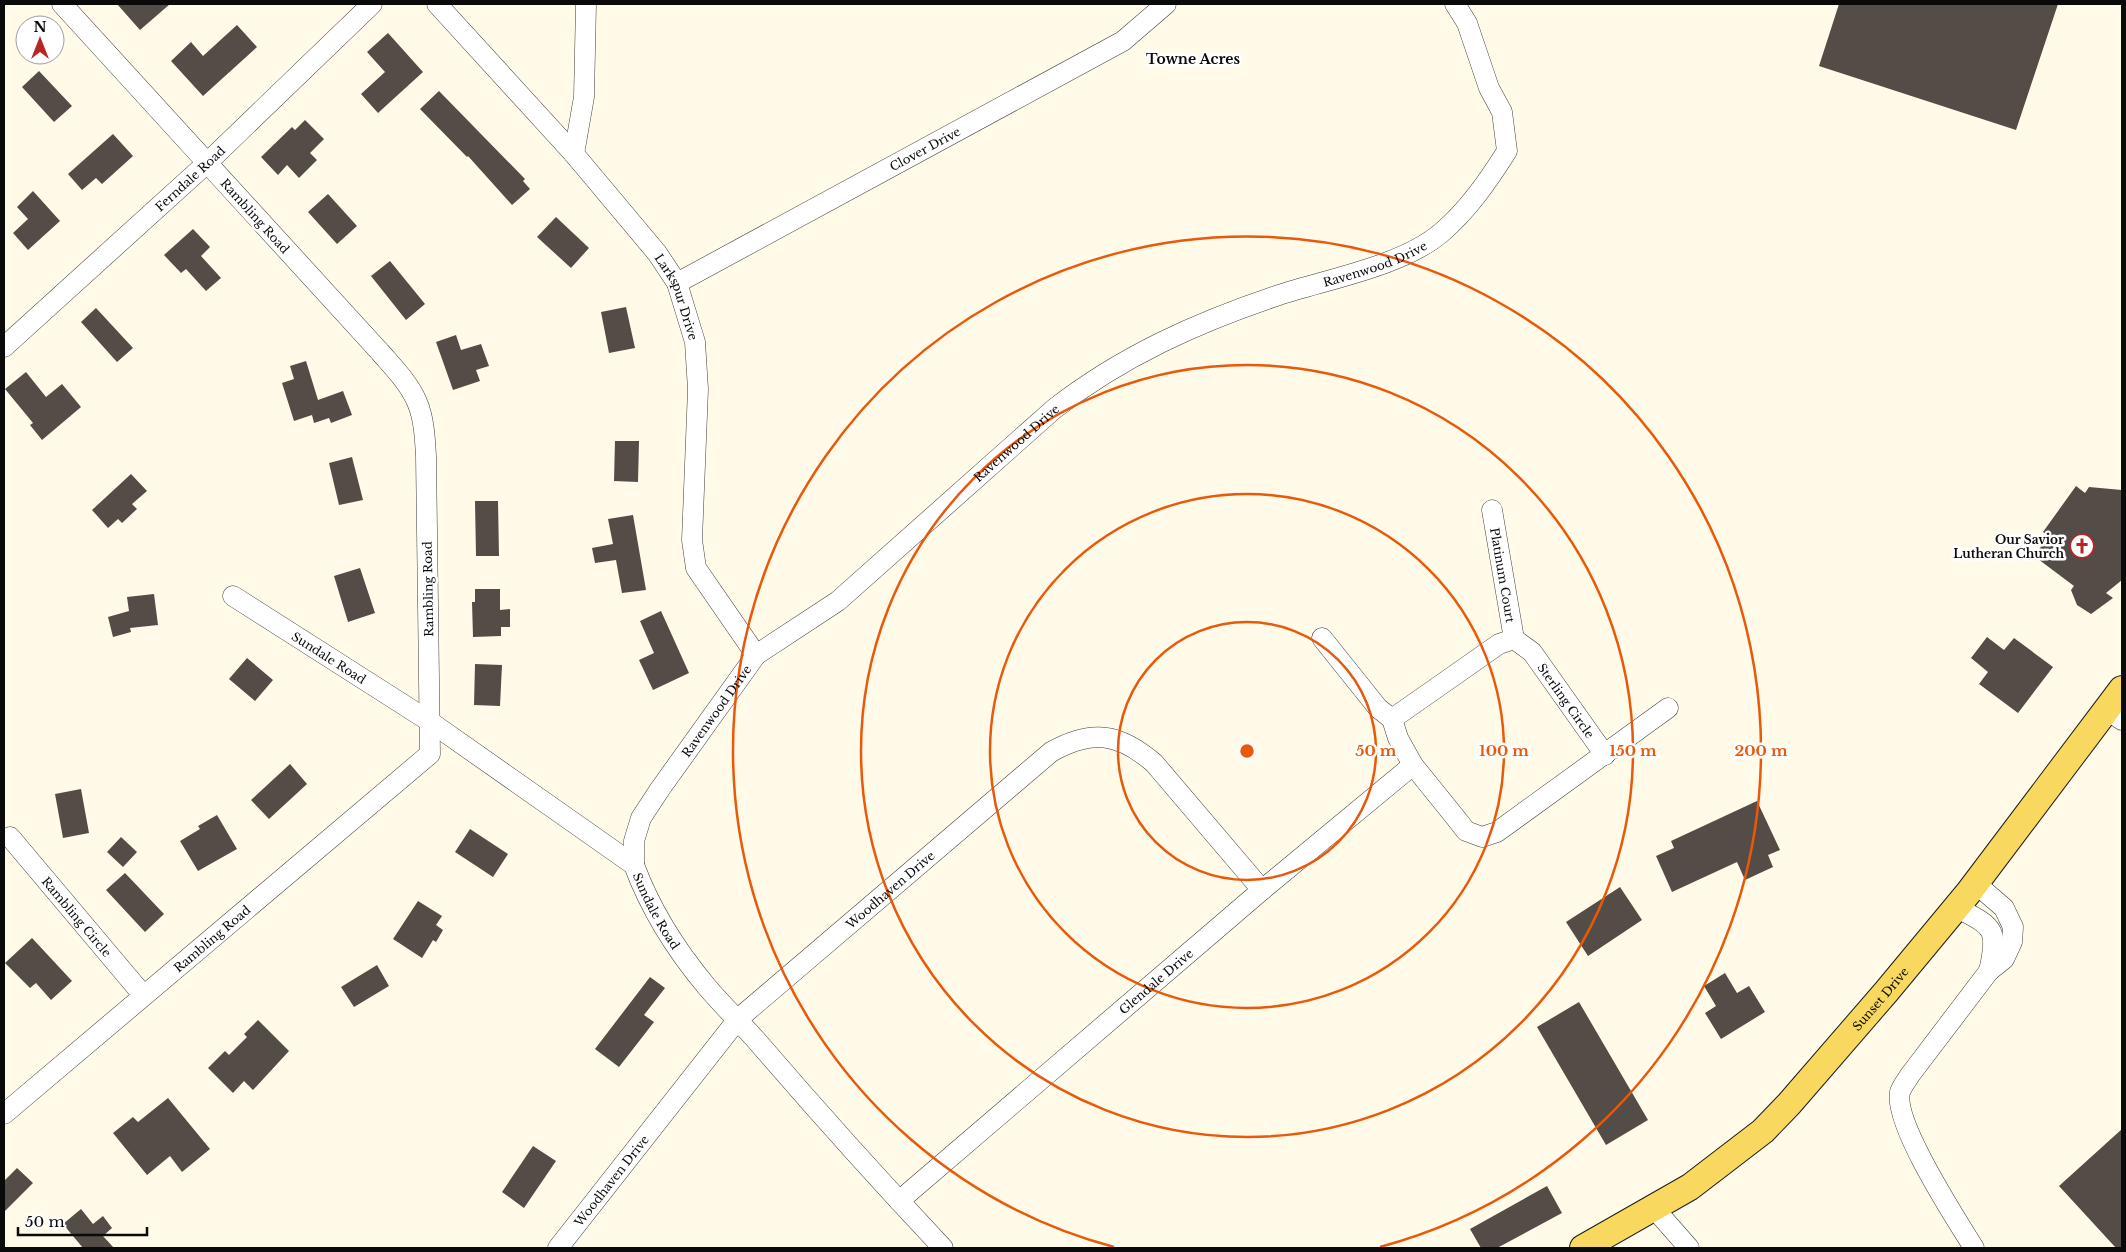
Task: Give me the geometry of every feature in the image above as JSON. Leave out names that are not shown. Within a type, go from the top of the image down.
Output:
[{"type":"main road","name":"Sunset Drive","points":[[1583,1248],[1690,1187],[1763,1130],[1814,1077],[1956,907],[2117,706]]},
{"type":"street","name":"Rambling Road","points":[[4,1114],[430,754],[426,456],[424,427],[417,402],[403,380],[380,352],[62,4]]},
{"type":"street","name":"Ferndale Road","points":[[4,347],[207,163],[372,4]]},
{"type":"street","name":"Larkspur Drive","points":[[437,4],[574,154],[657,253],[677,283],[695,342],[698,389],[692,540],[696,568],[756,655]]},
{"type":"street","points":[[574,154],[584,97],[586,4]]},
{"type":"street","name":"Clover Drive","points":[[677,283],[1123,41],[1166,4]]},
{"type":"street","name":"Ravenwood Drive","points":[[634,865],[634,841],[642,818],[756,655],[838,601],[1023,435],[1078,390],[1137,355],[1213,318],[1362,270],[1413,251],[1440,234],[1459,215],[1480,192],[1507,152],[1502,112],[1489,88],[1467,23],[1455,4]]},
{"type":"street","name":"Platinum Court","points":[[1492,510],[1514,639]]},
{"type":"street","name":"Sundale Road","points":[[233,596],[429,721],[634,865],[649,903],[682,956],[833,1130],[943,1248]]},
{"type":"street","points":[[1322,638],[1378,708],[1392,719],[1398,738],[1414,765],[1466,831],[1482,837],[1497,832],[1668,708]]},
{"type":"street","points":[[1392,719],[1499,644],[1514,639]]},
{"type":"street","name":"Sterling Circle","points":[[1514,639],[1532,652],[1605,755]]},
{"type":"street","name":"Woodhaven Drive","points":[[558,1248],[738,1019],[1051,752],[1083,738],[1103,737],[1123,741],[1138,749],[1154,763],[1262,890]]},
{"type":"street","name":"Glendale Drive","points":[[899,1201],[1262,890],[1414,765]]},
{"type":"street","name":"Rambling Circle","points":[[10,837],[143,995]]},
{"type":"street","points":[[1974,1248],[1934,1183],[1909,1132],[1901,1108],[1900,1092],[1910,1075],[1989,971],[2004,959],[2012,942],[2013,927],[2004,908],[1975,883]]},
{"type":"street","points":[[1956,907],[1986,924],[1992,930],[1993,952],[1989,971]]},
{"type":"street","points":[[1653,1207],[1689,1248]]},
{"type":"building","points":[[117,4],[170,4],[140,30]]},
{"type":"building","points":[[1839,4],[2058,4],[2016,130],[1819,66]]},
{"type":"building","points":[[237,25],[257,47],[203,96],[171,61],[191,42],[203,56]]},
{"type":"building","points":[[388,33],[423,72],[378,113],[361,94],[385,72],[367,52]]},
{"type":"building","points":[[39,71],[72,106],[54,122],[22,87]]},
{"type":"building","points":[[439,91],[525,179],[523,181],[530,189],[512,205],[468,156],[420,109]]},
{"type":"building","points":[[305,120],[324,139],[310,153],[317,160],[299,178],[287,165],[278,175],[261,157],[292,127],[295,130]]},
{"type":"building","points":[[113,134],[133,156],[102,184],[96,178],[82,190],[68,174]]},
{"type":"building","points":[[33,191],[60,221],[28,250],[13,233],[28,219],[17,207]]},
{"type":"building","points":[[328,194],[357,226],[337,244],[308,212]]},
{"type":"building","points":[[556,217],[589,248],[571,268],[537,237]]},
{"type":"building","points":[[193,229],[210,247],[201,256],[221,278],[206,291],[186,269],[181,273],[164,255]]},
{"type":"building","points":[[390,261],[425,304],[406,320],[371,276]]},
{"type":"building","points":[[626,307],[635,348],[609,353],[601,312]]},
{"type":"building","points":[[96,308],[133,348],[117,362],[81,322]]},
{"type":"building","points":[[456,335],[461,350],[481,344],[489,366],[476,370],[480,381],[453,390],[436,342]]},
{"type":"building","points":[[306,361],[318,400],[343,391],[352,415],[331,423],[329,418],[314,423],[312,415],[294,421],[282,383],[294,379],[290,366]]},
{"type":"building","points":[[26,372],[46,397],[62,384],[81,407],[42,440],[30,425],[33,423],[5,389]]},
{"type":"building","points":[[615,441],[639,441],[638,482],[614,481]]},
{"type":"building","points":[[352,457],[363,500],[339,505],[329,463]]},
{"type":"building","points":[[131,474],[147,491],[132,504],[137,509],[122,523],[118,519],[108,528],[92,510]]},
{"type":"building","name":"Our Savior Lutheran Church","points":[[2076,486],[2085,493],[2089,487],[2122,490],[2122,580],[2106,593],[2113,598],[2091,614],[2077,605],[2071,590],[2074,586],[2034,556],[2049,536],[2043,532]]},
{"type":"building","points":[[475,501],[498,501],[499,556],[476,556]]},
{"type":"building","points":[[633,515],[646,590],[622,593],[616,560],[595,563],[592,548],[613,544],[608,519]]},
{"type":"building","points":[[360,568],[375,613],[348,622],[334,576]]},
{"type":"building","points":[[475,589],[500,589],[500,610],[510,609],[510,627],[501,627],[501,636],[473,637],[472,602],[475,602]]},
{"type":"building","points":[[154,594],[158,625],[130,628],[131,632],[113,637],[108,617],[129,611],[127,597]]},
{"type":"building","points":[[661,611],[689,673],[653,690],[639,660],[654,653],[640,621]]},
{"type":"building","points":[[1987,637],[2004,650],[2014,638],[2053,667],[2018,713],[1979,684],[1988,672],[1971,658]]},
{"type":"building","points":[[247,658],[273,680],[255,701],[229,679]]},
{"type":"building","points":[[475,664],[502,665],[500,706],[474,705]]},
{"type":"building","points":[[290,764],[307,784],[269,819],[251,800]]},
{"type":"building","points":[[81,789],[89,833],[63,838],[55,794]]},
{"type":"building","points":[[1757,801],[1780,850],[1768,855],[1773,867],[1745,880],[1737,862],[1672,892],[1656,856],[1674,848],[1671,841]]},
{"type":"building","points":[[217,815],[237,849],[198,871],[180,841],[200,829],[198,826]]},
{"type":"building","points":[[470,829],[508,854],[493,877],[455,852]]},
{"type":"building","points":[[121,837],[137,852],[123,867],[107,852]]},
{"type":"building","points":[[125,873],[164,914],[145,932],[106,890]]},
{"type":"building","points":[[1620,887],[1642,920],[1588,956],[1566,922]]},
{"type":"building","points":[[418,901],[442,916],[436,925],[443,930],[436,942],[433,940],[422,958],[393,939]]},
{"type":"building","points":[[32,938],[72,981],[51,1000],[36,983],[30,988],[5,963]]},
{"type":"building","points":[[377,965],[389,986],[354,1007],[341,987]]},
{"type":"building","points":[[1725,973],[1737,993],[1749,986],[1765,1012],[1721,1039],[1705,1013],[1716,1006],[1704,986]]},
{"type":"building","points":[[650,977],[665,988],[644,1015],[654,1022],[619,1067],[595,1049]]},
{"type":"building","points":[[1579,1002],[1648,1120],[1606,1145],[1537,1027]]},
{"type":"building","points":[[258,1020],[289,1051],[253,1090],[244,1081],[233,1093],[208,1068],[225,1051],[229,1055],[247,1037],[244,1034]]},
{"type":"building","points":[[168,1098],[210,1149],[182,1172],[170,1156],[147,1175],[113,1133],[133,1117],[138,1122]]},
{"type":"building","points":[[2122,1129],[2122,1248],[2116,1248],[2059,1186]]},
{"type":"building","points":[[533,1146],[556,1161],[524,1208],[502,1192]]},
{"type":"building","points":[[17,1168],[33,1183],[4,1212],[4,1181]]},
{"type":"building","points":[[1547,1186],[1562,1213],[1497,1248],[1481,1248],[1470,1229]]},
{"type":"building","points":[[81,1209],[93,1224],[103,1216],[112,1228],[103,1236],[114,1248],[83,1248],[63,1224]]},
{"type":"place","name":"Our Savior Lutheran Church","points":[[2082,546]]},
{"type":"district","name":"Towne Acres","points":[[1193,59]]}]
